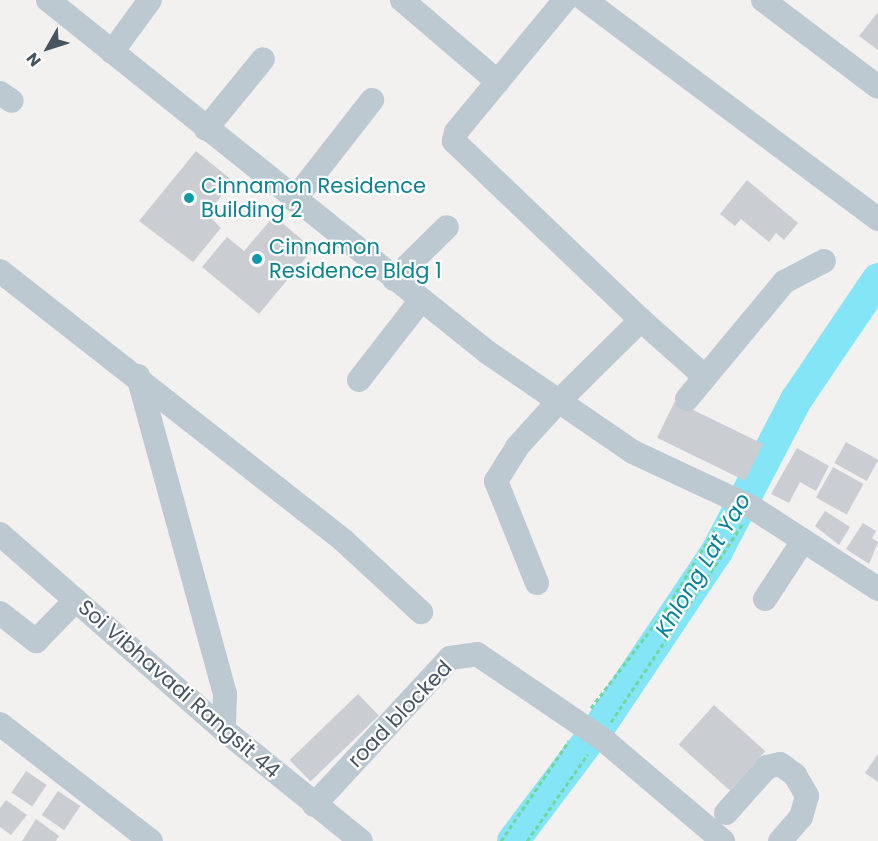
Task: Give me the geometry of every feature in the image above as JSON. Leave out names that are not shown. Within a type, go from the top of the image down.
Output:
[{"type":"street","points":[[48,0],[394,279],[558,402],[633,452],[744,503],[876,584]]},
{"type":"street","points":[[112,52],[150,0]]},
{"type":"street","points":[[402,0],[498,82]]},
{"type":"street","points":[[565,0],[456,132],[454,141],[641,320],[704,376]]},
{"type":"street","points":[[585,0],[878,219]]},
{"type":"street","points":[[763,0],[878,87]]},
{"type":"street","points":[[206,129],[263,59]]},
{"type":"street","points":[[294,200],[372,100]]},
{"type":"street","points":[[394,279],[447,227]]},
{"type":"street","points":[[687,399],[784,282],[824,261]]},
{"type":"street","points":[[0,271],[138,376],[370,563],[421,612]]},
{"type":"street","points":[[359,380],[421,300]]},
{"type":"street","points":[[537,583],[496,481],[517,447],[558,402],[641,320]]},
{"type":"street","points":[[138,376],[225,694],[224,730]]},
{"type":"street","name":"Soi Vibhavadi Rangsit 44","points":[[0,534],[224,730],[361,841]]},
{"type":"street","points":[[765,598],[803,541]]},
{"type":"street","points":[[0,613],[36,641],[76,600]]},
{"type":"street","name":"road blocked","points":[[314,805],[450,658],[463,653],[490,659],[603,738],[723,841]]},
{"type":"street","points":[[0,724],[150,841]]},
{"type":"street","points":[[726,813],[767,767],[780,764],[795,775],[807,796],[801,817],[780,841]]},
{"type":"path","points":[[501,841],[547,778],[579,723],[744,503]]},
{"type":"path","points":[[527,841],[603,738],[744,503]]},
{"type":"building","points":[[878,12],[878,50],[859,36]]},
{"type":"building","name":"Cinnamon Residence Building 2","points":[[196,151],[233,181],[207,214],[221,228],[193,262],[139,221]]},
{"type":"building","points":[[747,180],[798,223],[784,240],[776,233],[769,242],[741,219],[735,226],[720,214]]},
{"type":"building","name":"Cinnamon Residence Bldg 1","points":[[274,216],[313,249],[259,314],[202,267],[227,237],[244,251]]},
{"type":"building","points":[[675,401],[763,444],[745,481],[657,438]]},
{"type":"building","points":[[846,442],[878,460],[867,481],[834,463]]},
{"type":"building","points":[[797,448],[829,466],[816,491],[800,482],[789,503],[771,494]]},
{"type":"building","points":[[833,467],[864,484],[847,515],[816,498]]},
{"type":"building","points":[[825,511],[850,527],[839,545],[815,526]]},
{"type":"building","points":[[863,523],[876,531],[872,538],[878,542],[869,564],[846,549]]},
{"type":"building","points":[[358,694],[379,716],[311,782],[290,760]]},
{"type":"building","points":[[714,705],[765,751],[730,791],[679,744]]},
{"type":"building","points":[[878,754],[878,782],[865,773]]},
{"type":"building","points":[[26,771],[47,785],[32,807],[11,793]]},
{"type":"building","points":[[58,791],[80,806],[64,830],[42,815]]},
{"type":"building","points":[[6,800],[27,815],[11,835],[0,827],[0,808]]},
{"type":"building","points":[[36,819],[59,836],[56,841],[22,841]]},
{"type":"waterway","name":"Khlong Lat Yao","points":[[513,841],[602,723],[716,553],[796,400],[878,279]]},
{"type":"place","name":"Cinnamon Residence Building 2","points":[[189,198]]},
{"type":"place","name":"Cinnamon Residence Bldg 1","points":[[257,259]]}]
